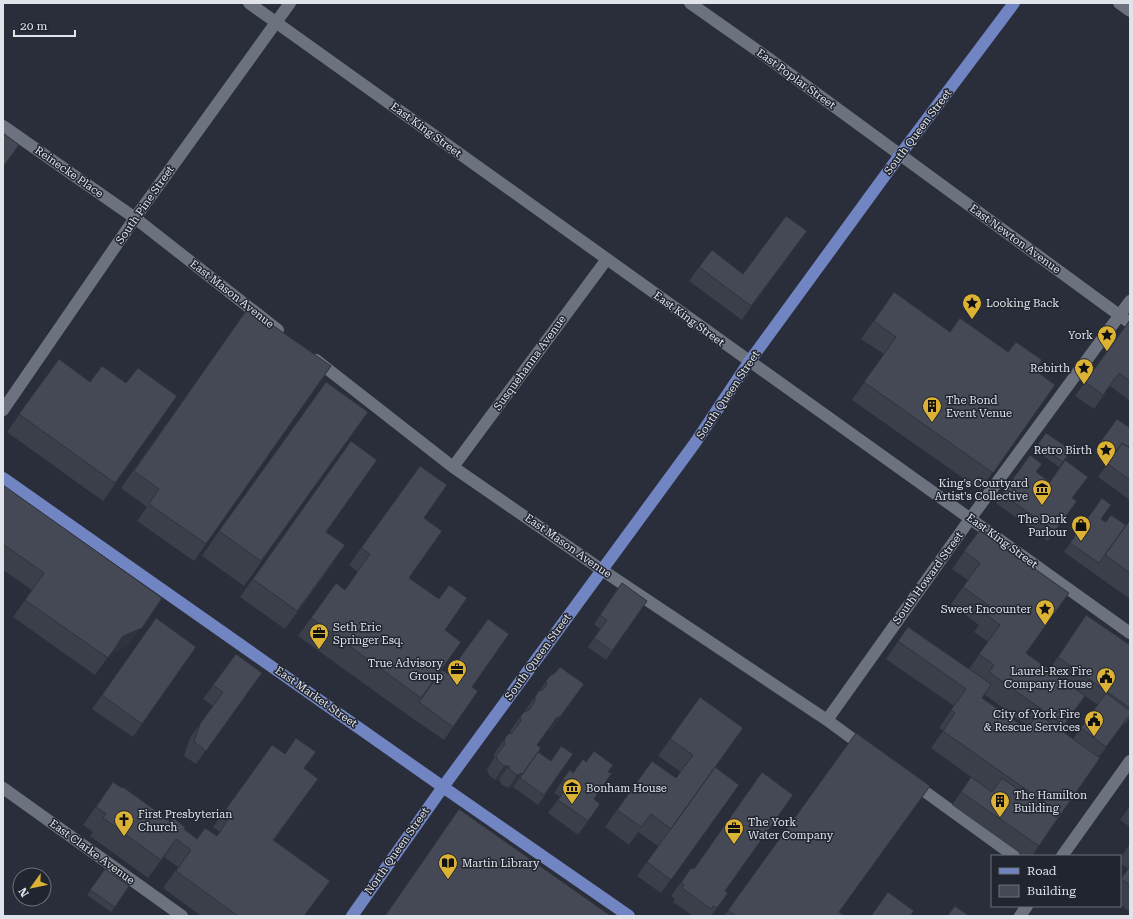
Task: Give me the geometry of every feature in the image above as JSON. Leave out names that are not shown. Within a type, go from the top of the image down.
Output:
[{"type":"main road","name":"South Queen Street","points":[[443,787],[695,443],[749,362],[900,155],[1014,3]]},
{"type":"main road","name":"East Market Street","points":[[3,478],[629,916]]},
{"type":"main road","name":"North Queen Street","points":[[352,916],[443,787]]},
{"type":"street","name":"East King Street","points":[[248,3],[1130,633]]},
{"type":"street","name":"South Pine Street","points":[[3,410],[135,218],[290,3]]},
{"type":"street","name":"East Poplar Street","points":[[690,3],[900,155]]},
{"type":"street","points":[[1118,3],[1130,10]]},
{"type":"street","name":"Reinecke Place","points":[[3,126],[135,218]]},
{"type":"street","name":"East Newton Avenue","points":[[900,155],[1130,323]]},
{"type":"street","name":"East Mason Avenue","points":[[135,218],[285,335]]},
{"type":"street","name":"Susquehanna Avenue","points":[[454,467],[607,259]]},
{"type":"street","name":"South Howard Street","points":[[827,720],[970,519],[1130,301]]},
{"type":"street","name":"East Mason Avenue","points":[[310,355],[454,467],[602,570],[827,720],[872,753]]},
{"type":"street","points":[[1063,855],[1130,761]]},
{"type":"street","points":[[904,776],[1013,855]]},
{"type":"street","name":"East Clarke Avenue","points":[[3,788],[182,916]]},
{"type":"street","points":[[1020,916],[1026,907]]},
{"type":"building","points":[[3,133],[19,145],[3,167]]},
{"type":"building","points":[[786,216],[807,231],[751,306],[699,267],[712,250],[743,274]]},
{"type":"building","points":[[894,292],[950,332],[960,318],[1008,352],[1016,342],[1042,360],[1035,370],[1055,385],[993,473],[864,382],[896,337],[874,321]]},
{"type":"building","points":[[248,308],[331,366],[206,544],[149,504],[159,489],[134,471]]},
{"type":"building","points":[[1130,320],[1130,381],[1119,373],[1103,395],[1085,382]]},
{"type":"building","points":[[59,359],[90,382],[102,366],[126,383],[138,368],[177,396],[115,483],[19,414]]},
{"type":"building","points":[[326,382],[368,412],[261,561],[219,531]]},
{"type":"building","points":[[1117,419],[1130,428],[1130,448],[1122,443],[1116,451],[1101,441]]},
{"type":"building","points":[[1046,433],[1071,450],[1063,462],[1038,444]]},
{"type":"building","points":[[351,441],[377,460],[326,532],[345,545],[297,611],[253,579]]},
{"type":"building","points":[[1122,443],[1130,448],[1130,480],[1108,464]]},
{"type":"building","points":[[1030,455],[1042,464],[1036,472],[1050,482],[1065,460],[1088,477],[1072,498],[1077,501],[1055,531],[1002,494]]},
{"type":"building","points":[[420,466],[447,485],[424,518],[442,531],[409,578],[439,599],[449,585],[467,598],[445,630],[461,642],[421,698],[311,618],[336,583],[345,590],[370,554],[361,548]]},
{"type":"building","points":[[3,485],[162,598],[142,628],[123,636],[108,658],[25,600],[44,573],[3,544]]},
{"type":"building","points":[[1102,498],[1111,505],[1101,519],[1106,522],[1111,515],[1126,525],[1099,563],[1070,543]]},
{"type":"building","points":[[1130,520],[1130,573],[1105,555]]},
{"type":"building","points":[[980,530],[1069,593],[1026,653],[1085,696],[1064,725],[989,672],[994,665],[979,654],[1000,625],[986,614],[991,607],[963,587],[980,563],[964,551]]},
{"type":"building","points":[[622,583],[647,601],[612,651],[594,638],[607,620],[600,615]]},
{"type":"building","name":"Laurel-Rex Fire Company House","points":[[1086,615],[1130,645],[1130,708],[1058,657]]},
{"type":"building","points":[[156,618],[196,647],[142,724],[102,695]]},
{"type":"building","name":"True Advisory Group","points":[[488,619],[509,634],[472,687],[478,691],[453,727],[419,702],[442,670],[448,674]]},
{"type":"building","points":[[908,627],[991,684],[982,698],[1027,729],[1038,714],[1100,758],[1061,814],[943,731],[955,713],[951,710],[966,689],[898,641]]},
{"type":"building","points":[[236,654],[262,673],[206,751],[194,742],[200,724],[223,692],[213,685]]},
{"type":"building","points":[[560,667],[584,684],[560,717],[557,717],[537,745],[541,748],[523,773],[517,775],[510,770],[509,766],[504,766],[498,761],[496,756],[505,744],[504,740],[508,734],[512,733],[521,721],[520,717],[524,712],[529,710],[539,691],[543,690],[547,684],[546,681]]},
{"type":"building","points":[[1106,693],[1130,711],[1130,714],[1106,747],[1081,728]]},
{"type":"building","points":[[700,697],[743,728],[671,829],[651,814],[641,827],[617,810],[652,761],[676,778],[693,755],[670,739]]},
{"type":"building","points":[[856,733],[930,786],[839,912],[845,916],[736,916],[728,910]]},
{"type":"building","name":"First Presbyterian Church","points":[[296,738],[316,752],[304,768],[318,779],[273,840],[330,881],[304,916],[238,916],[176,871],[191,850],[176,839],[161,860],[103,818],[106,814],[96,807],[113,782],[122,788],[123,787],[170,821],[172,817],[197,839],[205,828],[217,836],[232,814],[226,809],[272,745],[285,754]]},
{"type":"building","points":[[561,746],[573,754],[544,795],[520,778],[538,752],[551,761]]},
{"type":"building","name":"Bonham House","points":[[594,751],[613,765],[608,772],[612,773],[594,799],[600,804],[588,821],[558,800],[569,783],[563,779],[570,770],[573,773],[583,759],[586,762]]},
{"type":"building","points":[[715,767],[739,785],[671,880],[647,862]]},
{"type":"building","name":"The York Water Company","points":[[762,772],[793,795],[725,891],[728,893],[717,908],[713,906],[711,909],[682,888],[684,885],[681,883],[691,868],[694,869]]},
{"type":"building","points":[[971,777],[992,792],[1002,778],[1058,818],[1039,846],[961,792]]},
{"type":"building","points":[[459,809],[611,916],[385,916]]},
{"type":"building","points":[[1130,866],[1130,885],[1121,879]]},
{"type":"building","points":[[105,869],[129,886],[115,907],[90,890]]},
{"type":"building","points":[[888,892],[914,911],[910,916],[871,916]]},
{"type":"building","points":[[955,906],[969,916],[947,916]]},
{"type":"place","name":"Looking Back","points":[[972,320]]},
{"type":"place","name":"York","points":[[1107,352]]},
{"type":"place","name":"Rebirth","points":[[1084,385]]},
{"type":"place","name":"The Bond Event Venue","points":[[932,423]]},
{"type":"place","name":"Retro Birth","points":[[1106,467]]},
{"type":"place","name":"King's Courtyard Artist's Collective","points":[[1042,506]]},
{"type":"place","name":"The Dark Parlour","points":[[1081,542]]},
{"type":"place","name":"Sweet Encounter","points":[[1045,626]]},
{"type":"place","name":"Seth Eric Springer Esq.","points":[[319,650]]},
{"type":"place","name":"True Advisory Group","points":[[457,686]]},
{"type":"place","name":"Laurel-Rex Fire Company House","points":[[1106,694]]},
{"type":"place","name":"City of York Fire & Rescue Services","points":[[1094,737]]},
{"type":"place","name":"Bonham House","points":[[572,805]]},
{"type":"place","name":"The Hamilton Building","points":[[1000,818]]},
{"type":"place","name":"First Presbyterian Church","points":[[124,837]]},
{"type":"place","name":"The York Water Company","points":[[734,845]]},
{"type":"place","name":"Martin Library","points":[[448,880]]}]
